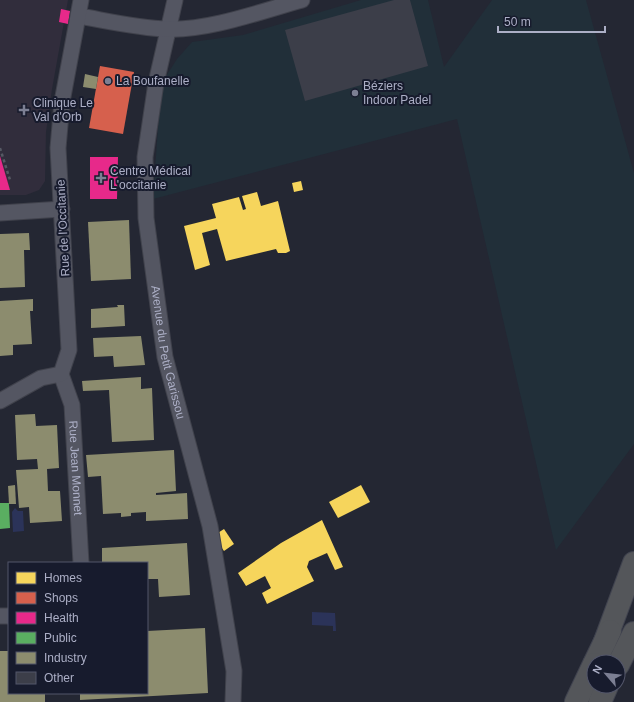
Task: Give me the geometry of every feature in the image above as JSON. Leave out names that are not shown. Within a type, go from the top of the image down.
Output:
[{"type":"highway","points":[[599,654],[634,563]]},
{"type":"highway","points":[[599,654],[634,586]]},
{"type":"highway","points":[[624,654],[634,633]]},
{"type":"highway","points":[[576,702],[586,681]]},
{"type":"street","name":"Rue de l'Occitanie","points":[[61,374],[69,350],[59,140],[62,102],[81,0]]},
{"type":"street","name":"Avenue du Petit Garissou","points":[[175,0],[156,82],[145,157],[146,218],[165,357],[210,526],[234,671],[233,702]]},
{"type":"street","points":[[79,16],[131,25],[168,29],[207,25],[302,0]]},
{"type":"street","points":[[0,213],[62,209]]},
{"type":"street","points":[[0,401],[40,378],[61,374]]},
{"type":"street","name":"Rue Jean Monnet","points":[[61,374],[72,405],[81,562]]},
{"type":"path","points":[[0,148],[10,180]]},
{"type":"shaded area","name":"Clinique Le Val d'Orb","points":[[0,0],[68,0],[46,132],[45,181],[39,190],[26,195],[0,195]]},
{"type":"shaded area","points":[[361,0],[428,0],[444,67],[492,0],[586,0],[634,173],[634,444],[556,550],[457,119],[153,199],[161,84],[177,59],[192,42],[243,35]]},
{"type":"water","points":[[15,508],[18,511],[23,511],[24,531],[13,532],[12,512]]},
{"type":"water","points":[[312,612],[335,613],[336,631],[333,631],[333,626],[312,625]]},
{"type":"building: Homes","points":[[301,181],[303,190],[294,192],[292,183]]},
{"type":"building: Homes","points":[[257,192],[261,206],[278,201],[290,251],[286,253],[278,253],[276,249],[226,261],[217,229],[202,233],[210,265],[195,270],[184,226],[216,218],[212,204],[239,197],[243,210],[246,209],[242,196]]},
{"type":"building: Homes","points":[[361,485],[370,502],[338,518],[329,502]]},
{"type":"building: Homes","points":[[322,520],[343,567],[335,570],[327,553],[309,561],[307,567],[314,581],[267,604],[262,593],[271,588],[265,576],[246,586],[238,573],[281,543]]},
{"type":"building: Homes","points":[[224,529],[234,544],[224,551],[213,536]]},
{"type":"building: Shops","points":[[100,66],[134,72],[123,134],[89,128]]},
{"type":"building: Health","points":[[61,9],[70,11],[68,24],[59,22]]},
{"type":"building: Health","points":[[0,156],[10,190],[0,190]]},
{"type":"building: Health","points":[[90,157],[118,157],[117,199],[90,199]]},
{"type":"building: Public","points":[[0,503],[9,503],[10,528],[0,529]]},
{"type":"building: Industry","points":[[85,74],[98,77],[96,89],[83,87]]},
{"type":"building: Industry","points":[[89,99],[94,101],[93,108],[87,107]]},
{"type":"building: Industry","points":[[129,220],[131,279],[91,281],[88,222]]},
{"type":"building: Industry","points":[[29,233],[30,250],[24,250],[25,287],[0,288],[0,234]]},
{"type":"building: Industry","points":[[33,299],[33,311],[30,311],[32,344],[13,345],[13,355],[0,356],[0,301]]},
{"type":"building: Industry","points":[[117,305],[124,305],[125,326],[91,328],[91,309],[118,307]]},
{"type":"building: Industry","points":[[141,336],[145,365],[114,367],[113,356],[94,357],[93,338]]},
{"type":"building: Industry","points":[[141,377],[141,389],[152,388],[154,440],[112,442],[109,390],[83,391],[82,381]]},
{"type":"building: Industry","points":[[35,414],[36,426],[57,425],[59,468],[47,469],[48,491],[60,491],[62,521],[30,523],[29,507],[19,508],[16,470],[38,469],[37,459],[17,460],[15,415]]},
{"type":"building: Industry","points":[[174,450],[176,491],[156,493],[156,495],[187,493],[188,519],[146,521],[146,512],[131,513],[131,516],[121,517],[121,513],[103,514],[101,476],[88,477],[86,455]]},
{"type":"building: Industry","points":[[15,485],[16,504],[9,504],[8,486]]},
{"type":"building: Industry","points":[[187,543],[190,595],[159,597],[158,579],[148,579],[148,562],[102,562],[102,548]]},
{"type":"building: Industry","points":[[205,628],[208,693],[80,700],[80,694],[148,694],[148,631]]},
{"type":"building: Industry","points":[[0,651],[8,651],[8,694],[45,694],[45,702],[0,702]]},
{"type":"building: Other","points":[[394,0],[410,0],[428,66],[305,101],[285,30]]},
{"type":"place","name":"La Boufanelle","points":[[108,81]]},
{"type":"place","name":"Béziers Indoor Padel","points":[[355,93]]},
{"type":"place","name":"Clinique Le Val d'Orb","points":[[24,110]]},
{"type":"place","name":"Centre Médical L'occitanie","points":[[101,178]]}]
